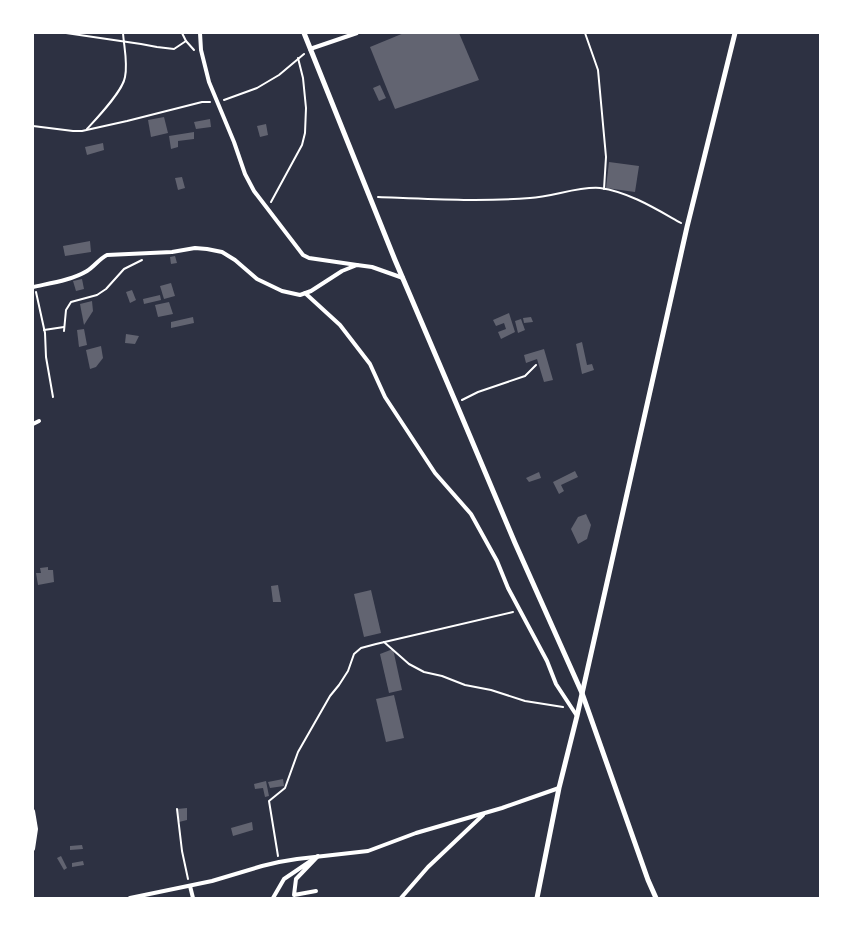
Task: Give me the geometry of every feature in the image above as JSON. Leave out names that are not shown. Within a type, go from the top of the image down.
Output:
[{"type":"street","points":[[200,33],[201,50],[209,82],[234,142],[245,174],[254,191],[303,255],[309,258],[372,267],[403,278]]},
{"type":"street","points":[[304,33],[403,278],[515,543],[582,693],[648,880],[656,898]]},
{"type":"street","points":[[310,49],[357,33]]},
{"type":"street","points":[[537,898],[559,788],[577,716],[687,227],[735,33]]},
{"type":"street","points":[[34,287],[56,282],[82,273],[94,266],[107,255],[172,252],[194,248],[222,252],[235,260],[257,279],[282,291],[300,295],[310,291],[342,271],[357,265]]},
{"type":"street","points":[[305,293],[340,325],[370,364],[385,397],[435,473],[471,514],[497,561],[508,588],[546,661],[556,684],[577,716]]},
{"type":"street","points":[[33,424],[39,421]]},
{"type":"street","points":[[130,898],[212,881],[280,862],[368,850],[485,814],[559,788]]},
{"type":"street","points":[[33,811],[36,829],[33,849]]},
{"type":"street","points":[[401,898],[428,867],[485,814]]},
{"type":"street","points":[[316,891],[294,896],[296,879],[318,856]]},
{"type":"street","points":[[273,898],[284,879],[318,856]]},
{"type":"street","points":[[190,886],[193,898]]},
{"type":"path","points":[[66,33],[174,49],[186,41]]},
{"type":"path","points":[[86,130],[105,109],[121,87],[125,78],[123,33]]},
{"type":"path","points":[[182,33],[186,41],[204,60]]},
{"type":"path","points":[[585,33],[598,70],[606,157],[604,189]]},
{"type":"path","points":[[33,126],[73,131],[86,130],[202,102],[218,102],[257,88],[279,75],[310,49]]},
{"type":"path","points":[[268,208],[302,145],[305,133],[306,108],[303,78],[298,58]]},
{"type":"path","points":[[370,196],[456,201],[494,201],[537,198],[585,189],[599,188],[614,191],[644,203],[687,227]]},
{"type":"path","points":[[64,331],[66,310],[71,302],[97,295],[106,289],[120,272],[141,261],[150,253]]},
{"type":"path","points":[[34,287],[44,330],[46,357],[53,397]]},
{"type":"path","points":[[44,330],[64,327]]},
{"type":"path","points":[[456,403],[478,392],[525,376],[536,365]]},
{"type":"path","points":[[280,862],[269,801],[286,788],[298,752],[330,696],[348,671],[354,654],[362,648],[384,642],[520,610]]},
{"type":"path","points":[[384,642],[409,664],[424,672],[525,701],[572,708]]},
{"type":"path","points":[[177,809],[182,851],[190,886]]},
{"type":"building","points":[[404,33],[459,33],[479,80],[395,109],[370,47]]},
{"type":"building","points":[[380,85],[386,98],[379,101],[373,88]]},
{"type":"building","points":[[164,117],[168,133],[151,137],[148,120]]},
{"type":"building","points":[[210,119],[211,127],[196,129],[194,122]]},
{"type":"building","points":[[266,124],[268,135],[260,137],[257,126]]},
{"type":"building","points":[[194,132],[194,139],[178,141],[178,147],[171,149],[169,136]]},
{"type":"building","points":[[103,143],[104,150],[87,155],[85,147]]},
{"type":"building","points":[[609,162],[639,166],[635,192],[606,188]]},
{"type":"building","points":[[182,177],[185,188],[178,190],[175,178]]},
{"type":"building","points":[[90,241],[91,252],[65,256],[63,246]]},
{"type":"building","points":[[175,256],[177,263],[171,264],[170,257]]},
{"type":"building","points":[[82,279],[84,289],[76,291],[73,281]]},
{"type":"building","points":[[171,283],[175,296],[164,299],[160,286]]},
{"type":"building","points":[[132,290],[136,300],[130,303],[126,292]]},
{"type":"building","points":[[160,295],[161,300],[144,304],[143,299]]},
{"type":"building","points":[[92,301],[93,311],[84,325],[80,304]]},
{"type":"building","points":[[169,302],[173,314],[158,317],[155,305]]},
{"type":"building","points":[[509,313],[515,332],[501,339],[498,332],[506,329],[504,323],[496,326],[493,320]]},
{"type":"building","points":[[193,317],[194,323],[171,328],[171,322]]},
{"type":"building","points":[[531,317],[533,322],[524,323],[523,318]]},
{"type":"building","points":[[521,319],[525,330],[518,333],[515,321]]},
{"type":"building","points":[[84,329],[87,345],[79,347],[77,330]]},
{"type":"building","points":[[126,334],[139,336],[135,344],[125,343]]},
{"type":"building","points":[[582,342],[587,365],[592,364],[594,370],[582,374],[576,344]]},
{"type":"building","points":[[101,346],[103,358],[96,367],[90,369],[86,350]]},
{"type":"building","points":[[544,349],[553,380],[544,382],[537,359],[526,363],[524,355]]},
{"type":"building","points":[[575,471],[578,477],[561,485],[564,491],[559,494],[553,482]]},
{"type":"building","points":[[539,472],[541,478],[529,482],[526,478]]},
{"type":"building","points":[[586,514],[591,525],[587,539],[578,544],[571,529],[578,517]]},
{"type":"building","points":[[48,567],[48,570],[53,570],[54,582],[38,585],[36,573],[41,573],[40,568]]},
{"type":"building","points":[[278,585],[281,602],[273,602],[271,586]]},
{"type":"building","points":[[371,590],[381,633],[364,637],[354,594]]},
{"type":"building","points":[[393,649],[402,690],[389,693],[380,654]]},
{"type":"building","points":[[394,695],[404,738],[386,742],[376,699]]},
{"type":"building","points":[[283,779],[284,786],[270,788],[268,782]]},
{"type":"building","points":[[266,781],[269,796],[265,797],[263,788],[255,789],[254,784]]},
{"type":"building","points":[[187,808],[187,820],[179,822],[177,809]]},
{"type":"building","points":[[252,822],[253,830],[233,836],[231,828]]},
{"type":"building","points":[[82,845],[83,849],[70,850],[70,846]]},
{"type":"building","points":[[61,856],[67,868],[64,870],[57,858]]},
{"type":"building","points":[[83,861],[84,865],[72,867],[72,863]]}]
